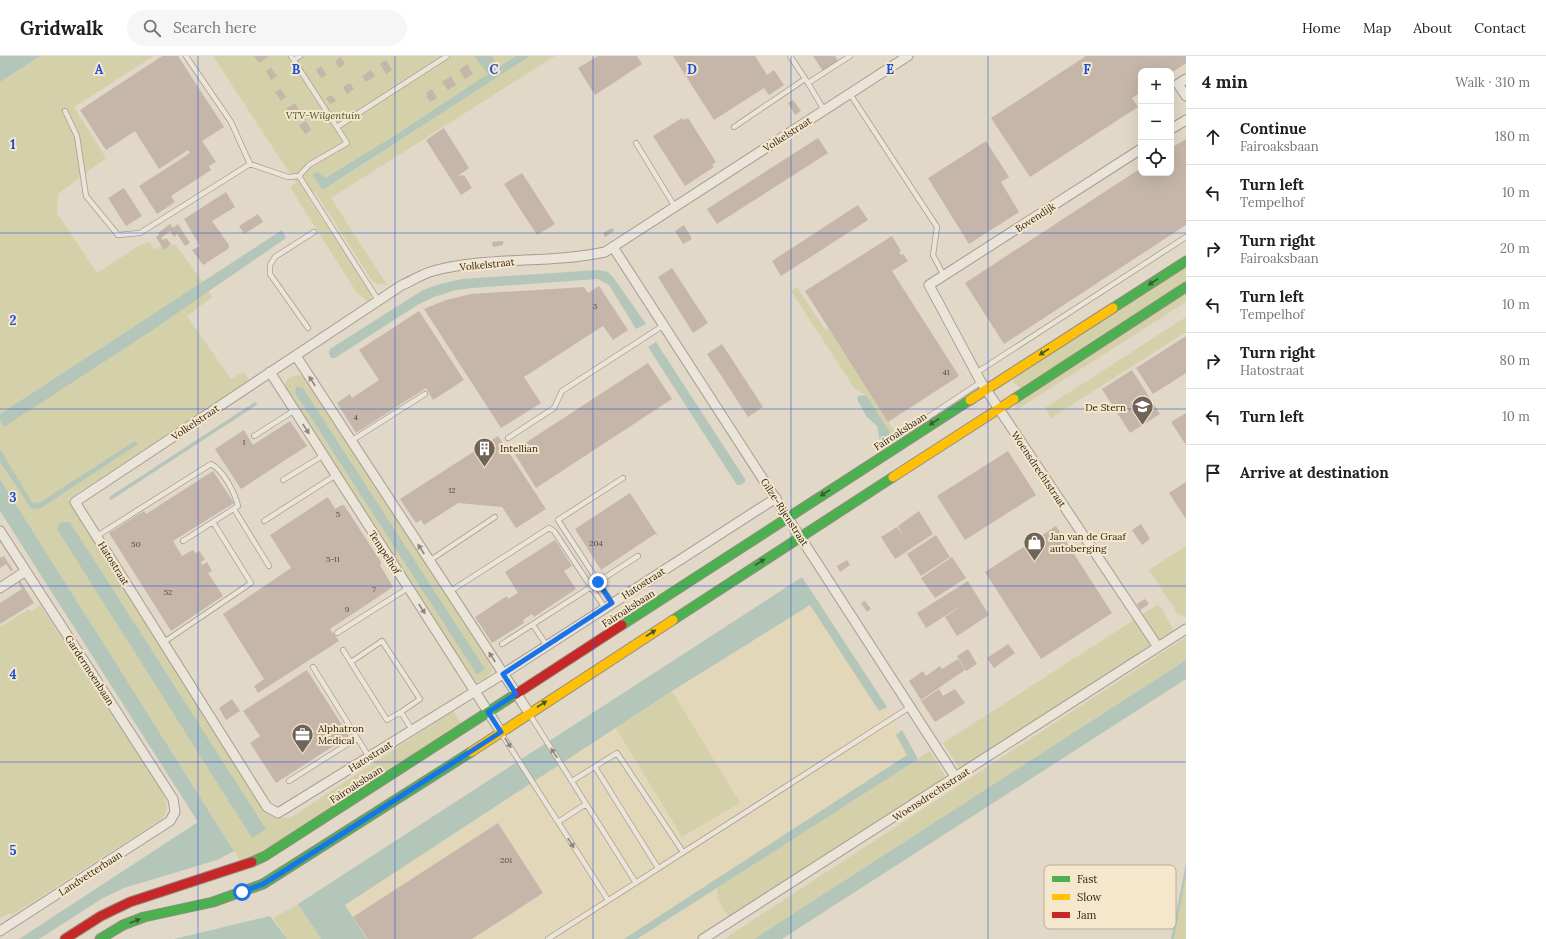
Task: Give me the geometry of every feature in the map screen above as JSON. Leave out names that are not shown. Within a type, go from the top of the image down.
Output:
[{"type":"main road","name":"Fairoaksbaan","points":[[65,939],[115,908],[229,871],[265,856],[788,517],[984,386],[1186,261]]},
{"type":"main road","points":[[100,939],[123,925],[144,917],[213,902],[263,884],[501,732],[1186,287]]},
{"type":"street","name":"Volkelstraat","points":[[75,502],[402,285],[432,272],[470,265],[582,257],[605,252],[908,56]]},
{"type":"street","points":[[1186,78],[1178,84],[1186,96]]},
{"type":"street","points":[[1174,127],[1186,120]]},
{"type":"street","name":"Bovendijk","points":[[929,285],[1138,151]]},
{"type":"street","name":"Gilze-Rijenstraat","points":[[613,248],[956,778]]},
{"type":"street","name":"Woensdrechtstraat","points":[[929,285],[984,386],[1158,647]]},
{"type":"street","points":[[296,356],[529,713]]},
{"type":"street","name":"Tempelhof","points":[[270,372],[501,732]]},
{"type":"street","name":"Hatostraat","points":[[75,502],[267,807],[278,813],[475,692],[776,498]]},
{"type":"street","name":"Gardermoenbaan","points":[[0,531],[173,799],[175,812]]},
{"type":"street","points":[[0,588],[26,571]]},
{"type":"street","name":"Woensdrechtstraat","points":[[703,939],[1186,629]]},
{"type":"street","name":"Landvetterbaan","points":[[0,931],[170,821],[175,812]]},
{"type":"lane","points":[[186,56],[231,122],[250,164],[288,176],[299,176],[309,165],[347,143],[292,58],[300,56]]},
{"type":"lane","points":[[337,127],[447,56]]},
{"type":"lane","points":[[790,56],[824,110]]},
{"type":"lane","points":[[734,127],[806,81],[850,56]]},
{"type":"lane","points":[[850,94],[937,227],[933,256],[944,276]]},
{"type":"lane","points":[[65,110],[77,136],[86,196],[118,235],[140,233],[250,164]]},
{"type":"lane","points":[[636,143],[675,207]]},
{"type":"lane","points":[[299,176],[378,300]]},
{"type":"lane","points":[[308,328],[270,274],[270,265],[275,257],[314,232]]},
{"type":"lane","points":[[976,373],[1186,237]]},
{"type":"lane","points":[[508,438],[554,408],[562,391],[664,325]]},
{"type":"lane","points":[[901,435],[984,386]]},
{"type":"lane","points":[[351,441],[425,394]]},
{"type":"lane","points":[[254,436],[295,410]]},
{"type":"lane","points":[[283,480],[324,455]]},
{"type":"lane","points":[[97,536],[210,464],[216,467],[236,497],[238,506],[184,541]]},
{"type":"lane","points":[[264,521],[336,475]]},
{"type":"lane","points":[[608,605],[598,582],[558,520],[623,478]]},
{"type":"lane","points":[[234,509],[269,566]]},
{"type":"lane","points":[[429,561],[495,517]]},
{"type":"lane","points":[[164,642],[251,583],[213,522]]},
{"type":"lane","points":[[449,592],[549,528],[554,531],[591,587],[608,605]]},
{"type":"lane","points":[[598,582],[638,556]]},
{"type":"lane","points":[[502,644],[591,587]]},
{"type":"lane","points":[[337,633],[408,588]]},
{"type":"lane","points":[[533,624],[547,646]]},
{"type":"lane","points":[[343,650],[387,720],[420,699],[382,641],[351,662]]},
{"type":"lane","points":[[313,667],[369,757]]},
{"type":"lane","points":[[548,939],[910,707]]},
{"type":"lane","points":[[401,712],[412,730]]},
{"type":"lane","points":[[529,713],[636,883]]},
{"type":"lane","points":[[501,732],[608,900]]},
{"type":"lane","points":[[289,781],[357,738]]},
{"type":"lane","points":[[572,782],[617,752],[683,852]]},
{"type":"lane","points":[[594,767],[658,868]]},
{"type":"lane","points":[[558,822],[586,804]]},
{"type":"shaded area","points":[[0,56],[40,56],[0,82]]},
{"type":"shaded area","points":[[474,56],[492,56],[499,67],[516,56],[530,56],[323,190],[312,175],[317,172],[324,177],[327,177],[399,133],[488,74]]},
{"type":"shaded area","points":[[282,230],[286,238],[151,331],[4,427],[0,420],[0,414]]},
{"type":"shaded area","points":[[598,270],[608,272],[613,277],[646,324],[636,329],[609,285],[598,279],[473,288],[456,290],[434,297],[419,304],[335,358],[331,358],[329,353],[330,349],[423,290],[440,284],[462,279]]},
{"type":"shaded area","points":[[656,342],[745,479],[745,482],[741,485],[737,485],[648,347]]},
{"type":"shaded area","points":[[296,386],[303,388],[485,669],[477,675],[295,393]]},
{"type":"shaded area","points":[[866,395],[893,437],[891,441],[885,444],[880,441],[877,426],[866,416],[857,399],[858,396]]},
{"type":"shaded area","points":[[135,441],[138,444],[41,508],[32,509],[0,462],[0,449],[32,502],[39,503]]},
{"type":"shaded area","points":[[0,479],[234,851],[217,860],[124,888],[103,898],[39,939],[19,939],[198,822],[0,511]]},
{"type":"shaded area","points":[[61,522],[70,522],[266,829],[252,838],[57,529]]},
{"type":"shaded area","points":[[802,577],[887,707],[879,711],[810,605],[672,691],[345,905],[367,939],[321,939],[298,904]]},
{"type":"shaded area","points":[[818,600],[918,759],[717,886],[718,900],[730,919],[697,939],[367,939],[345,905],[672,691]]},
{"type":"shaded area","points":[[1186,660],[1186,679],[782,939],[754,939]]},
{"type":"shaded area","points":[[902,730],[918,759],[637,939],[624,939],[907,755],[896,735]]},
{"type":"shaded area","points":[[1186,863],[1186,875],[1176,928],[1176,914]]},
{"type":"shaded area","points":[[270,916],[287,939],[174,939]]},
{"type":"shaded area","points":[[1173,929],[1176,929],[1174,939],[1171,939]]},
{"type":"green space","points":[[40,56],[154,56],[74,107],[106,158],[58,194],[57,213],[97,273],[140,245],[150,242],[154,250],[166,242],[169,246],[175,244],[203,282],[0,414],[0,82]]},
{"type":"green space","name":"VTV-Wilgentuin","points":[[213,56],[525,56],[322,188],[324,190],[530,56],[555,56],[331,198],[387,285],[377,284],[371,279],[315,192],[308,197],[371,294],[370,300],[367,301],[357,293],[291,189],[291,186],[296,183]]},
{"type":"green space","points":[[1186,264],[1186,283],[1021,388],[1014,383],[1013,379]]},
{"type":"green space","points":[[797,287],[825,330],[828,328],[899,438],[893,443],[891,439],[893,437],[866,395],[855,389],[791,291]]},
{"type":"green space","points":[[208,291],[212,297],[187,316],[231,379],[241,373],[244,373],[249,380],[68,499],[264,811],[271,816],[285,818],[293,816],[453,711],[461,723],[269,847],[241,862],[0,479],[0,420],[4,427]],"holes":[[[62,522],[70,522],[266,829]]]},
{"type":"green space","points":[[1186,292],[1186,302],[1015,411],[1017,401]]},
{"type":"green space","points":[[1186,317],[1186,332],[1051,418],[1045,408]]},
{"type":"green space","points":[[295,375],[299,375],[307,379],[490,664],[492,671],[485,679],[476,682],[471,679],[284,387],[287,380]],"holes":[[[296,386],[303,388],[485,669],[477,675],[295,393]]]},
{"type":"green space","points":[[1186,546],[1186,617],[1178,614],[1149,570]]},
{"type":"green space","points":[[40,605],[163,793],[166,803],[166,812],[162,819],[12,915],[10,913],[0,918],[0,627],[29,609],[31,612]]},
{"type":"green space","points":[[1157,605],[1161,607],[1173,630],[960,769],[943,743]]},
{"type":"green space","points":[[1186,637],[1186,660],[754,939],[724,939]]},
{"type":"green space","points":[[672,691],[740,803],[682,837],[616,728]]},
{"type":"green space","points":[[930,751],[946,777],[730,919],[718,900],[717,886]]},
{"type":"green space","points":[[1186,875],[1186,939],[1174,939]]},
{"type":"green space","points":[[298,904],[321,939],[287,939],[273,918]]},
{"type":"building","points":[[162,56],[178,56],[224,127],[202,141],[216,162],[209,166],[211,170],[171,196],[175,202],[157,214],[139,186],[190,153],[188,150],[159,169],[135,131],[106,150],[80,110]]},
{"type":"building","points":[[254,56],[269,56],[259,63]]},
{"type":"building","points":[[598,56],[637,56],[642,64],[595,95],[578,68]]},
{"type":"building","points":[[673,56],[755,56],[767,75],[774,70],[784,85],[769,95],[764,88],[714,120]]},
{"type":"building","points":[[813,56],[835,56],[838,61],[823,71]]},
{"type":"building","points":[[1086,56],[1186,56],[1186,63],[1174,71],[1174,68],[1138,68],[1138,94],[1132,98],[1138,107],[1030,177],[991,118]]},
{"type":"building","points":[[341,57],[345,64],[339,68],[335,61]]},
{"type":"building","points":[[386,60],[392,70],[386,74],[380,64]]},
{"type":"building","points":[[467,64],[473,74],[465,79],[459,70]]},
{"type":"building","points":[[321,66],[327,75],[321,78],[316,70]]},
{"type":"building","points":[[271,68],[277,76],[271,80],[266,71]]},
{"type":"building","points":[[371,70],[375,76],[366,82],[362,76]]},
{"type":"building","points":[[451,76],[456,85],[448,90],[442,82]]},
{"type":"building","points":[[350,83],[354,89],[347,94],[343,87]]},
{"type":"building","points":[[281,89],[286,97],[281,101],[275,92]]},
{"type":"building","points":[[432,89],[437,98],[430,102],[426,96],[428,95],[426,93]]},
{"type":"building","points":[[332,95],[336,101],[330,104],[326,98]]},
{"type":"building","points":[[793,100],[801,111],[795,115],[788,103]]},
{"type":"building","points":[[295,103],[300,112],[292,118],[286,109]]},
{"type":"building","points":[[682,118],[683,120],[688,118],[716,162],[712,165],[714,167],[685,186],[653,136]]},
{"type":"building","points":[[306,121],[311,130],[305,134],[299,125]]},
{"type":"building","points":[[444,128],[469,168],[458,176],[464,175],[472,188],[461,195],[426,140]]},
{"type":"building","points":[[818,138],[828,153],[717,224],[707,209]]},
{"type":"building","points":[[1186,139],[1186,225],[1004,344],[965,283],[1138,170],[1138,176],[1174,176],[1174,146]]},
{"type":"building","points":[[986,141],[1009,177],[1001,182],[1019,212],[969,244],[928,178]]},
{"type":"building","points":[[522,173],[555,224],[537,235],[504,184]]},
{"type":"building","points":[[124,188],[142,216],[126,226],[108,198]]},
{"type":"building","points":[[226,192],[235,207],[212,221],[229,245],[228,249],[203,265],[192,250],[200,246],[184,219]]},
{"type":"building","points":[[858,205],[868,220],[781,276],[772,261]]},
{"type":"building","points":[[258,214],[263,222],[244,234],[239,226]]},
{"type":"building","points":[[170,224],[173,228],[178,224],[190,243],[185,246],[177,234],[174,237],[170,231],[161,238],[163,240],[166,238],[171,244],[164,250],[156,237],[159,235],[158,233]]},
{"type":"building","points":[[684,225],[692,239],[683,244],[675,231]]},
{"type":"building","points":[[612,228],[614,231],[605,237],[603,233]]},
{"type":"building","points":[[892,236],[901,251],[899,252],[901,255],[903,254],[908,261],[892,271],[959,376],[888,422],[805,291]]},
{"type":"building","points":[[503,241],[503,245],[493,247],[492,242]]},
{"type":"building","points":[[672,268],[708,323],[693,333],[658,277]]},
{"type":"building","points":[[599,286],[628,330],[613,340],[603,326],[524,377],[541,403],[501,428],[424,309],[446,300],[471,294],[584,287],[588,293]]},
{"type":"building","points":[[419,311],[464,380],[433,400],[426,388],[356,433],[337,403],[350,394],[352,398],[379,380],[359,350]]},
{"type":"building","name":"De Stern","points":[[1186,336],[1186,373],[1153,394],[1136,368]]},
{"type":"building","points":[[722,344],[763,407],[748,417],[707,354]]},
{"type":"building","points":[[648,363],[672,399],[536,488],[513,451]]},
{"type":"building","points":[[1132,370],[1160,414],[1130,433],[1102,389]]},
{"type":"building","points":[[1186,413],[1186,445],[1171,422]]},
{"type":"building","points":[[290,421],[307,446],[241,489],[215,449],[244,430],[253,445]]},
{"type":"building","name":"Intellian","points":[[498,436],[546,509],[516,528],[502,507],[458,503],[424,525],[421,520],[416,523],[400,499]]},
{"type":"building","points":[[1008,451],[1036,495],[965,540],[937,496]]},
{"type":"building","points":[[213,471],[234,503],[173,541],[182,556],[193,550],[195,553],[199,551],[205,559],[201,562],[202,565],[207,562],[212,571],[208,573],[223,596],[171,631],[109,533],[144,511],[146,514]]},
{"type":"building","points":[[1186,482],[1186,519],[1169,493]]},
{"type":"building","points":[[630,493],[658,536],[655,534],[601,570],[575,529]]},
{"type":"building","points":[[328,497],[335,509],[344,505],[381,562],[380,565],[393,587],[330,629],[339,641],[258,693],[254,686],[264,679],[223,614],[291,568],[270,535]]},
{"type":"building","points":[[919,511],[933,534],[895,559],[881,537],[897,527],[904,537],[898,526]]},
{"type":"building","points":[[1141,524],[1150,539],[1142,545],[1132,530]]},
{"type":"building","points":[[1056,526],[1112,613],[1041,659],[985,572]]},
{"type":"building","points":[[936,535],[950,557],[921,576],[907,554]]},
{"type":"building","points":[[555,540],[572,566],[564,571],[576,589],[534,617],[532,614],[523,620],[524,623],[492,643],[475,617],[507,596],[508,599],[518,593],[505,572]]},
{"type":"building","points":[[0,556],[1,558],[4,556],[13,570],[11,571],[6,564],[0,568]]},
{"type":"building","points":[[952,557],[966,578],[935,598],[921,578]]},
{"type":"building","points":[[847,560],[850,565],[840,572],[837,566]]},
{"type":"building","points":[[20,581],[34,603],[0,624],[0,603],[22,589],[18,582]]},
{"type":"building","points":[[968,581],[989,615],[957,636],[945,617],[965,603],[926,628],[917,613]]},
{"type":"building","points":[[1145,599],[1149,604],[1140,610],[1137,604]]},
{"type":"building","points":[[865,601],[871,609],[867,612],[861,603]]},
{"type":"building","points":[[1008,644],[1015,653],[994,668],[987,658]]},
{"type":"building","points":[[968,649],[977,664],[966,671],[957,656]]},
{"type":"building","points":[[958,659],[965,670],[921,700],[909,681],[923,671],[926,676],[940,666],[942,669]]},
{"type":"building","points":[[307,670],[349,736],[276,783],[250,743],[260,736],[243,711]]},
{"type":"building","points":[[939,689],[943,696],[955,689],[965,703],[935,722],[921,701]]},
{"type":"building","points":[[232,699],[240,711],[226,720],[219,708]]},
{"type":"building","points":[[498,823],[543,893],[472,939],[368,939],[353,917]]},
{"type":"waterway","points":[[111,498],[255,404]]},
{"type":"traffic: fast","points":[[1113,308],[1186,261]]},
{"type":"traffic: fast","points":[[1014,399],[1186,287]]},
{"type":"traffic: fast","points":[[622,625],[970,400]]},
{"type":"traffic: fast","points":[[673,620],[893,477]]},
{"type":"traffic: fast","points":[[252,862],[265,856],[516,694]]},
{"type":"traffic: fast","points":[[100,939],[123,925],[144,917],[213,902],[263,884],[471,752]]},
{"type":"traffic: slow","points":[[970,400],[1113,308]]},
{"type":"traffic: slow","points":[[893,477],[1014,399]]},
{"type":"traffic: slow","points":[[471,752],[673,620]]},
{"type":"traffic: jam","points":[[516,694],[622,625]]},
{"type":"traffic: jam","points":[[65,939],[101,916],[130,902],[252,862]]},
{"type":"place","name":"De Stern","points":[[1142,426]]},
{"type":"place","name":"Intellian","points":[[484,468]]},
{"type":"place","name":"Jan van de Graaf autoberging","points":[[1034,562]]},
{"type":"place","name":"Alphatron Medical","points":[[302,754]]},
{"type":"route","points":[[242,892],[263,884],[281,873],[501,732],[488,712],[516,694],[503,674],[612,603],[598,582]]}]
